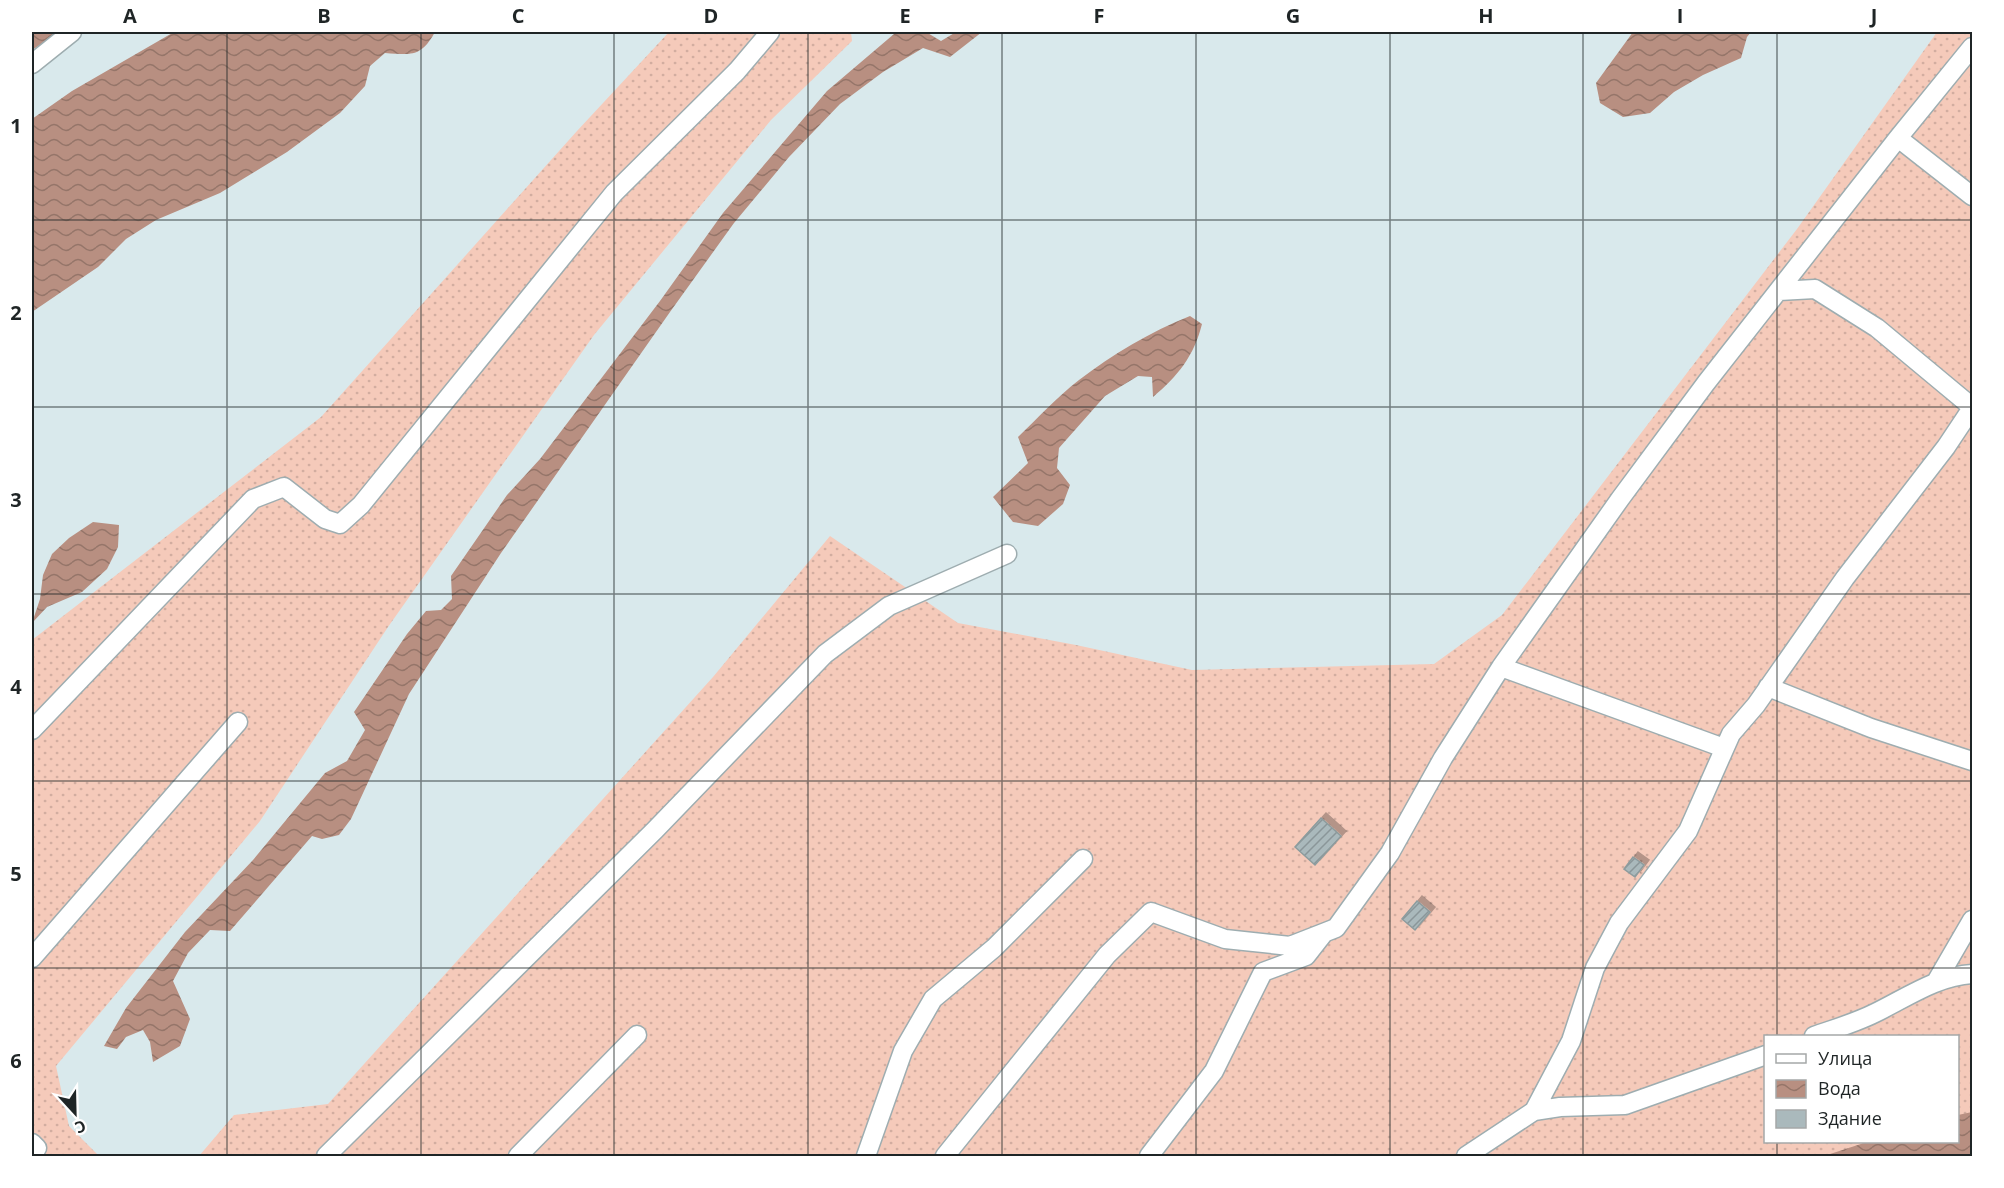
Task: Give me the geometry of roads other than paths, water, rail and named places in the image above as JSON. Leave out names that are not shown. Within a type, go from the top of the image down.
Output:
[{"type":"street","points":[[32,64],[72,32]]},
{"type":"street","points":[[32,730],[253,499],[284,487],[325,519],[340,524],[361,505],[614,193],[736,70],[770,32]]},
{"type":"street","points":[[945,1156],[1107,955],[1151,912],[1225,939],[1290,946],[1336,928],[1390,853],[1443,758],[1501,667],[1620,499],[1699,392],[1972,47]]},
{"type":"street","points":[[1898,138],[1972,196]]},
{"type":"street","points":[[1534,1111],[1571,1041],[1595,968],[1618,923],[1688,831],[1731,734],[1756,705],[1845,578],[1946,447],[1972,408],[1876,328],[1815,289],[1779,291]]},
{"type":"street","points":[[326,1156],[655,830],[825,654],[889,606],[1007,554]]},
{"type":"street","points":[[1501,667],[1724,748]]},
{"type":"street","points":[[1768,687],[1871,728],[1972,760]]},
{"type":"street","points":[[32,958],[238,722]]},
{"type":"street","points":[[866,1156],[903,1051],[933,999],[994,948],[1083,859]]},
{"type":"street","points":[[1936,982],[1972,920]]},
{"type":"street","points":[[1149,1156],[1214,1071],[1263,972],[1306,956],[1324,933]]},
{"type":"street","points":[[1817,1035],[1872,1015],[1936,982],[1962,974],[1972,974]]},
{"type":"street","points":[[518,1156],[637,1035]]},
{"type":"street","points":[[1466,1156],[1534,1111],[1560,1107],[1625,1105],[1764,1056]]},
{"type":"street","points":[[32,1143],[37,1148],[32,1155]]},
{"type":"water","points":[[32,32],[61,32],[32,50]]},
{"type":"water","points":[[174,32],[435,32],[425,46],[415,53],[385,53],[370,66],[365,86],[340,113],[287,152],[220,193],[156,220],[126,239],[98,267],[32,312],[32,119],[72,91]]},
{"type":"water","points":[[894,32],[926,32],[941,41],[956,32],[982,32],[950,57],[923,48],[883,72],[840,104],[789,157],[734,223],[501,553],[409,694],[351,819],[339,835],[322,839],[312,836],[230,931],[210,930],[188,953],[173,981],[190,1019],[180,1046],[153,1062],[150,1042],[143,1030],[126,1037],[117,1049],[104,1046],[126,1008],[185,932],[253,860],[325,773],[347,761],[365,730],[354,712],[407,634],[426,611],[441,610],[452,599],[451,576],[507,495],[540,459],[660,301],[723,213],[827,91]]},
{"type":"water","points":[[1633,32],[1751,32],[1747,37],[1741,58],[1703,75],[1674,92],[1650,113],[1623,117],[1600,103],[1596,83]]},
{"type":"water","points":[[1190,316],[1202,324],[1190,356],[1184,365],[1153,397],[1152,377],[1138,376],[1105,396],[1059,448],[1057,468],[1070,485],[1063,504],[1038,526],[1013,522],[993,497],[1028,463],[1018,437],[1063,393],[1092,370],[1146,336]]},
{"type":"water","points":[[93,522],[119,525],[118,547],[107,569],[82,592],[47,607],[32,623],[40,599],[43,575],[52,554],[69,538]]},
{"type":"water","points":[[1972,1112],[1972,1156],[1824,1156],[1864,1143],[1959,1143],[1959,1115]]}]
